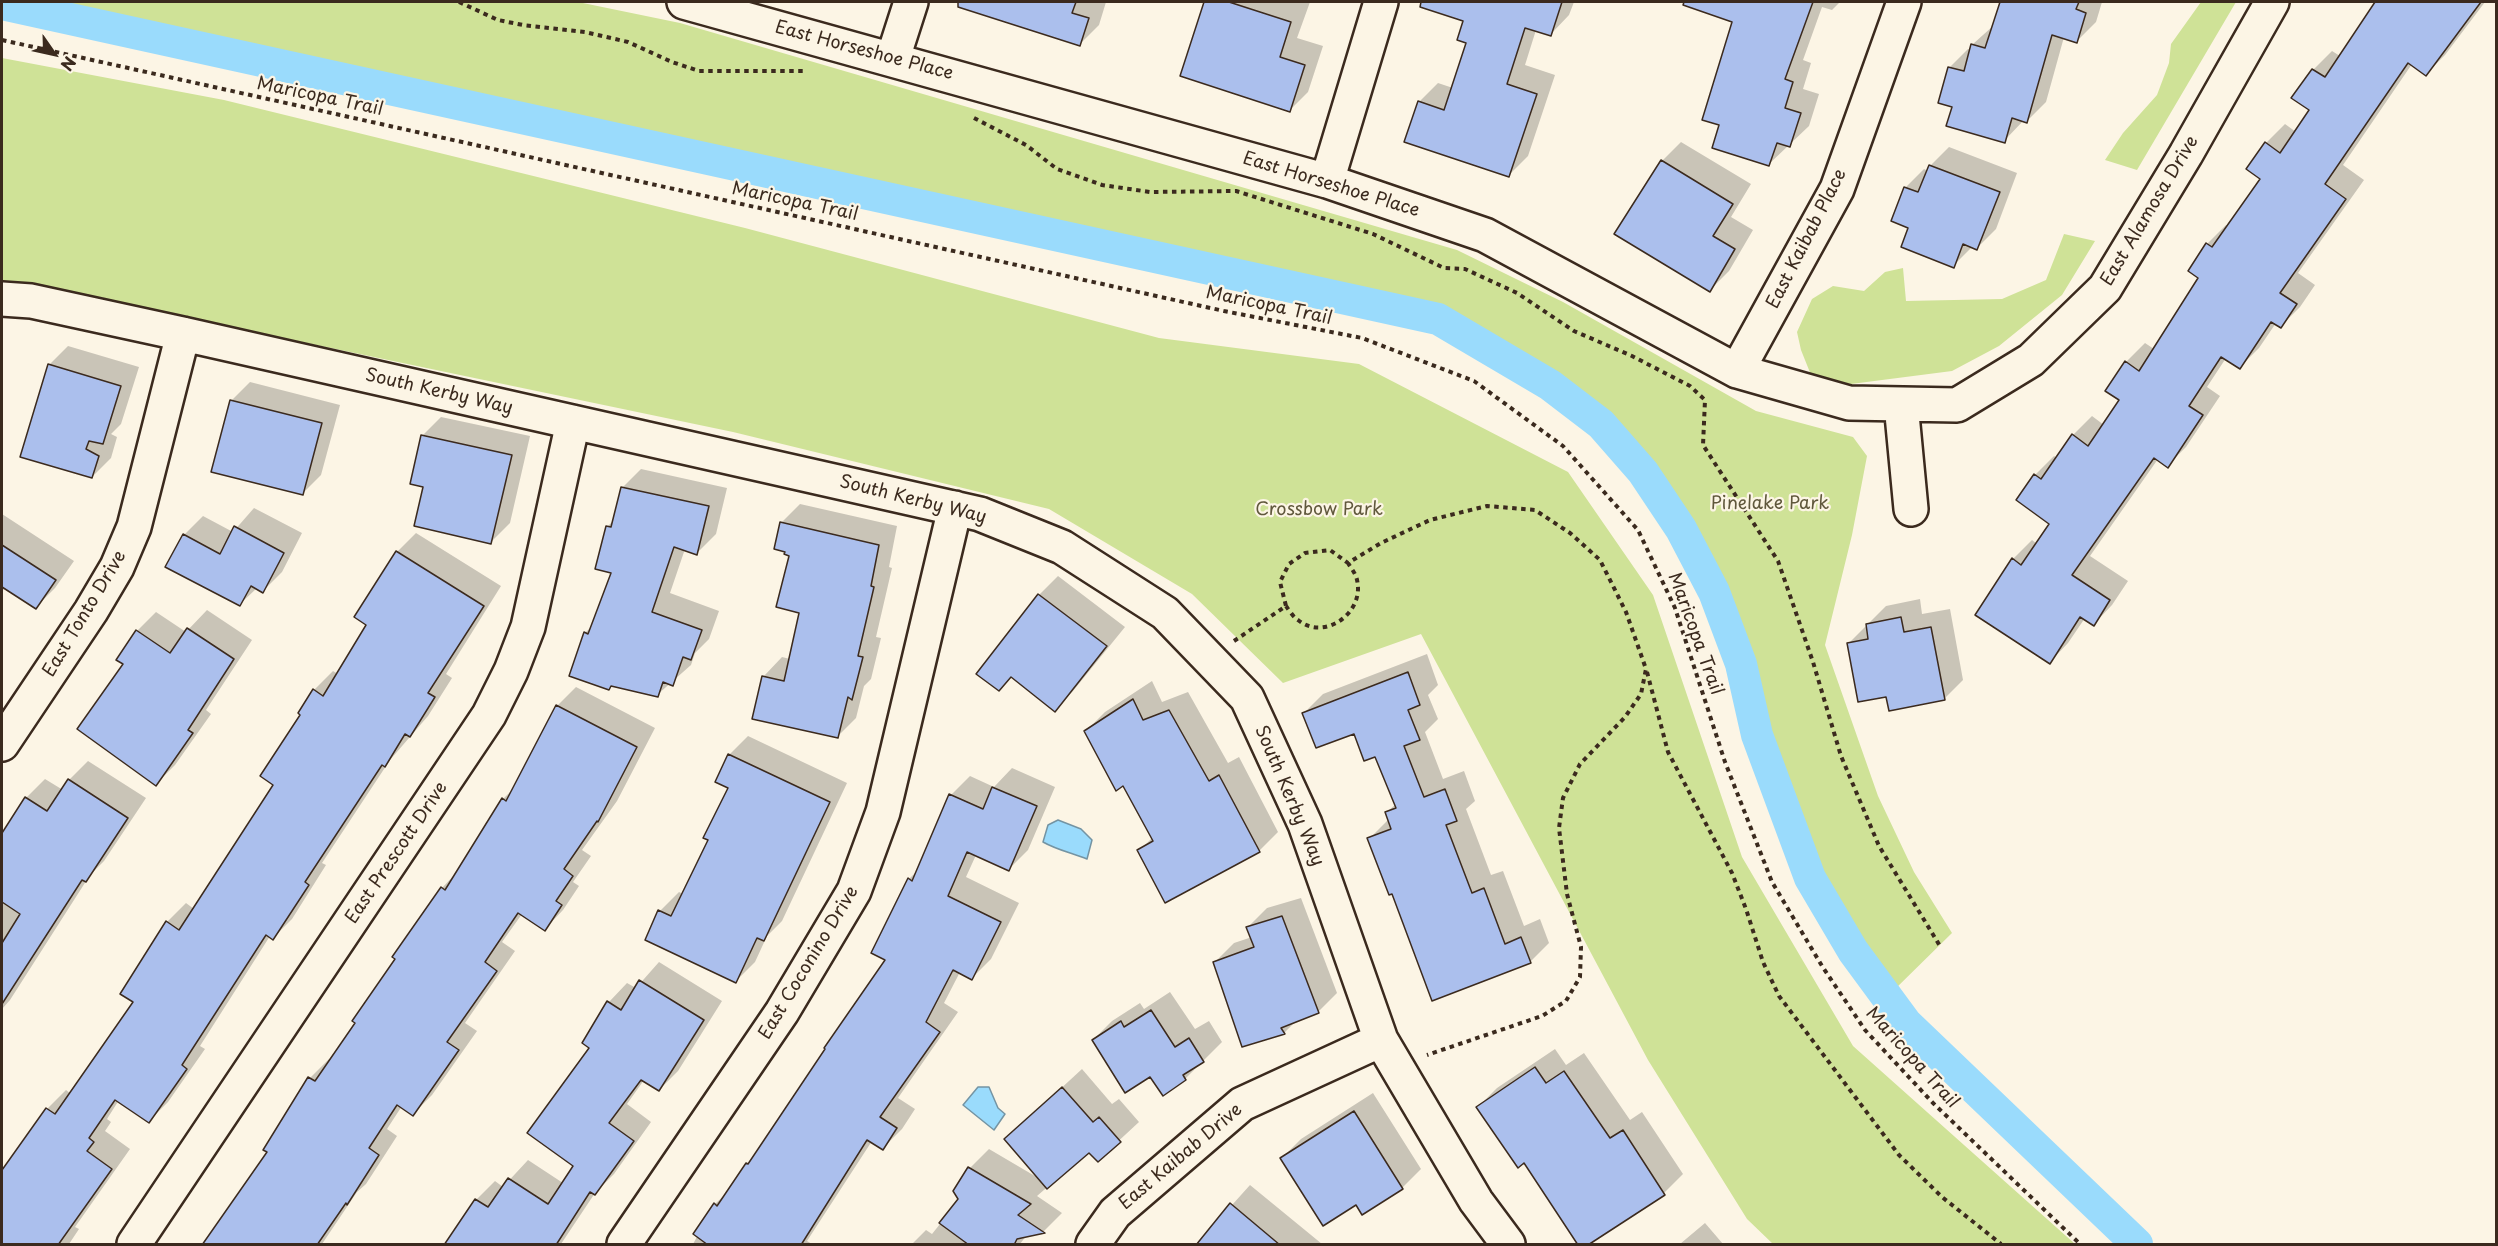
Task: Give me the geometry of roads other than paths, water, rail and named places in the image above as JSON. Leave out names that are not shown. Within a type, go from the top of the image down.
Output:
[{"type":"street","name":"East Horseshoe Place","points":[[684,2],[893,58],[1327,181],[1485,236],[1737,371],[1849,403],[1957,405]]},
{"type":"street","points":[[893,58],[911,2]]},
{"type":"street","points":[[1327,181],[1381,2]]},
{"type":"street","name":"East Kaibab Place","points":[[1737,371],[1837,189],[1904,2]]},
{"type":"street","name":"East Alamosa Drive","points":[[1957,405],[2031,360],[2105,288],[2186,154],[2272,2]]},
{"type":"street","name":"South Kerby Way","points":[[2,299],[31,301],[183,334],[955,508],[980,514],[1062,547],[1165,613],[1247,698],[1305,824],[1389,1054],[1476,1201],[1508,1245]]},
{"type":"street","name":"East Tonto Drive","points":[[2,744],[91,611],[117,567],[134,527],[183,334]]},
{"type":"street","points":[[1901,404],[1911,509]]},
{"type":"street","name":"East Prescott Drive","points":[[134,1245],[489,715],[511,671],[528,627],[573,422]]},
{"type":"street","name":"East Coconino Drive","points":[[624,1245],[782,1012],[854,891],[883,812],[955,508]]},
{"type":"street","name":"East Kaibab Drive","points":[[1092,1245],[1115,1213],[1242,1104],[1389,1054]]},
{"type":"water","points":[[1058,820],[1081,829],[1092,840],[1087,859],[1043,842],[1048,825]]},
{"type":"water","points":[[978,1087],[989,1087],[998,1108],[1005,1114],[994,1130],[963,1105]]},
{"type":"waterway","points":[[2,4],[1438,319],[1550,385],[1601,424],[1643,472],[1681,529],[1714,592],[1741,664],[1757,735],[1810,878],[1853,951],[1906,1023],[2137,1244]]},
{"type":"park label","name":"Pinelake Park","points":[[1770,504]]},
{"type":"park label","name":"Crossbow Park","points":[[1319,510]]}]
